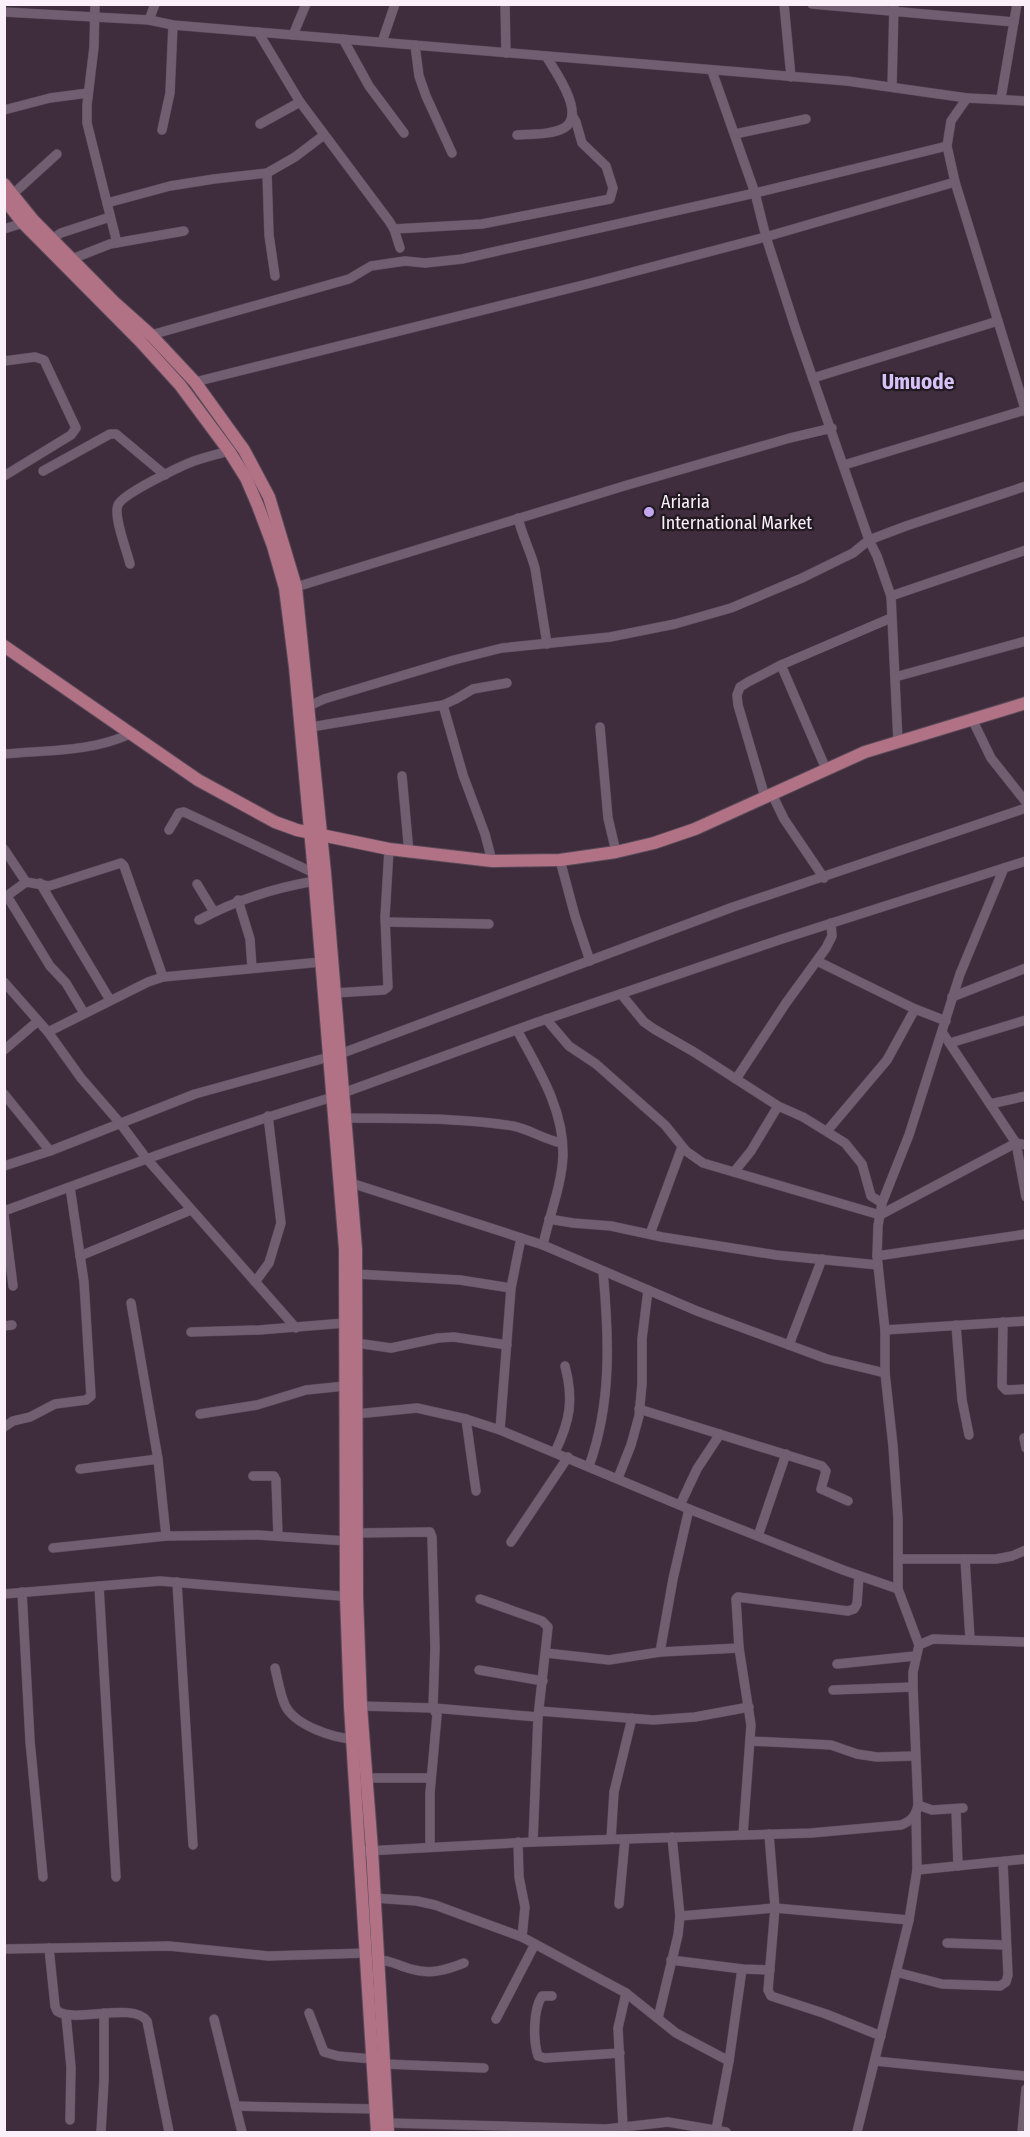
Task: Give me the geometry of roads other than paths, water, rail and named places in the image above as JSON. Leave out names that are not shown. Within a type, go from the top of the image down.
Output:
[{"type":"main road","points":[[7,192],[23,223],[140,341],[180,385],[229,450],[246,478],[254,497],[273,546],[285,588],[334,993],[345,1249],[347,1541],[366,1778],[367,1953],[388,2128]]},
{"type":"main road","points":[[7,192],[195,382],[244,450],[269,497],[296,587],[312,727],[316,834],[315,877],[321,963],[335,1055]]},
{"type":"main road","points":[[4,646],[198,780],[275,822],[297,830],[389,849],[492,861],[560,860],[616,852],[654,843],[695,830],[865,752],[1026,703]]},
{"type":"main road","points":[[338,1094],[346,1118],[356,1274],[358,1533],[352,1597],[353,1739],[374,1898],[378,1960],[377,2133]]},
{"type":"street","points":[[95,4],[94,47],[87,123],[117,243]]},
{"type":"street","points":[[149,20],[155,4]]},
{"type":"street","points":[[293,35],[306,4]]},
{"type":"street","points":[[382,42],[395,4]]},
{"type":"street","points":[[505,4],[506,53]]},
{"type":"street","points":[[784,4],[791,77]]},
{"type":"street","points":[[812,4],[894,8],[1014,22]]},
{"type":"street","points":[[1001,98],[1017,4]]},
{"type":"street","points":[[892,87],[894,8]]},
{"type":"street","points":[[4,12],[149,20],[172,25],[791,77],[892,87],[967,98],[1026,100]]},
{"type":"street","points":[[162,130],[170,93],[172,25]]},
{"type":"street","points":[[258,32],[300,102],[394,229],[400,248]]},
{"type":"street","points":[[343,39],[369,86],[404,133]]},
{"type":"street","points":[[415,45],[419,76],[452,153]]},
{"type":"street","points":[[517,135],[565,128],[572,115],[572,106],[568,96],[546,56]]},
{"type":"street","points":[[712,71],[755,193],[766,237],[813,378],[869,540],[878,556],[891,596],[898,742]]},
{"type":"street","points":[[4,110],[50,98],[88,93]]},
{"type":"street","points":[[844,465],[1025,411],[955,182],[947,146],[951,121],[967,98]]},
{"type":"street","points":[[260,124],[300,102]]},
{"type":"street","points":[[394,229],[482,224],[610,199],[613,188],[606,166],[582,143],[572,115]]},
{"type":"street","points":[[735,134],[806,119]]},
{"type":"street","points":[[107,202],[170,186],[267,173],[295,157],[324,135]]},
{"type":"street","points":[[151,335],[349,279],[371,266],[405,261],[425,263],[462,259],[755,193],[947,146]]},
{"type":"street","points":[[7,192],[57,154]]},
{"type":"street","points":[[267,173],[269,235],[274,276]]},
{"type":"street","points":[[195,382],[766,237],[955,182]]},
{"type":"street","points":[[56,243],[55,237],[61,233],[110,217]]},
{"type":"street","points":[[4,229],[23,223]]},
{"type":"street","points":[[72,259],[86,252],[117,243],[184,231]]},
{"type":"street","points":[[813,378],[998,321]]},
{"type":"street","points":[[4,361],[35,357],[44,360],[76,428],[71,435],[4,476]]},
{"type":"street","points":[[296,587],[518,518],[779,441],[832,428]]},
{"type":"street","points":[[43,471],[110,434],[116,434],[165,475]]},
{"type":"street","points":[[130,564],[117,514],[118,505],[124,498],[194,461],[229,450]]},
{"type":"street","points":[[309,706],[324,699],[502,648],[610,637],[675,624],[731,608],[802,578],[853,552],[869,540],[1026,486]]},
{"type":"street","points":[[518,518],[522,537],[532,555],[535,568],[547,644]]},
{"type":"street","points":[[891,596],[1026,550]]},
{"type":"street","points":[[824,878],[768,795],[737,695],[740,687],[781,665],[891,618]]},
{"type":"street","points":[[895,677],[1026,640]]},
{"type":"street","points":[[781,665],[826,769]]},
{"type":"street","points":[[312,727],[443,705],[472,689],[507,683]]},
{"type":"street","points":[[443,705],[463,775],[485,834],[492,861]]},
{"type":"street","points":[[972,719],[991,758],[1026,802]]},
{"type":"street","points":[[600,727],[608,818],[616,852]]},
{"type":"street","points":[[4,754],[92,747],[130,734]]},
{"type":"street","points":[[402,776],[409,852]]},
{"type":"street","points":[[4,1166],[50,1151],[195,1094],[335,1055],[733,908],[1026,808]]},
{"type":"street","points":[[169,830],[179,813],[184,812],[315,877]]},
{"type":"street","points":[[4,849],[27,882]]},
{"type":"street","points":[[334,993],[386,989],[389,849]]},
{"type":"street","points":[[560,860],[590,961]]},
{"type":"street","points":[[13,1286],[4,1213],[146,1158],[338,1094],[546,1019],[831,923],[1026,861]]},
{"type":"street","points":[[84,1013],[66,982],[50,966],[5,897],[27,882],[49,886],[121,863],[163,977]]},
{"type":"street","points":[[857,2133],[909,1920],[917,1870],[913,1687],[915,1656],[919,1645],[898,1589],[893,1446],[885,1373],[885,1330],[877,1239],[882,1203],[909,1135],[952,997],[1004,868]]},
{"type":"street","points":[[199,920],[238,900],[315,877]]},
{"type":"street","points":[[40,883],[110,1000]]},
{"type":"street","points":[[197,884],[213,912]]},
{"type":"street","points":[[238,900],[250,939],[252,968]]},
{"type":"street","points":[[386,922],[489,924]]},
{"type":"street","points":[[736,1078],[830,940],[831,923]]},
{"type":"street","points":[[817,961],[915,1009],[946,1021]]},
{"type":"street","points":[[48,1032],[110,1000],[163,977],[321,963]]},
{"type":"street","points":[[952,997],[1026,968]]},
{"type":"street","points":[[4,982],[48,1032],[81,1078],[120,1123],[146,1158],[296,1328]]},
{"type":"street","points":[[621,994],[644,1022],[778,1106],[827,1131],[852,1149],[862,1164],[871,1196],[882,1203]]},
{"type":"street","points":[[827,1131],[887,1060],[915,1009]]},
{"type":"street","points":[[546,1019],[569,1046],[596,1064],[665,1125],[682,1146],[703,1163],[880,1215],[1021,1144]]},
{"type":"street","points":[[950,1043],[1026,1020]]},
{"type":"street","points":[[4,1050],[38,1021]]},
{"type":"street","points":[[517,1029],[553,1100],[561,1129],[563,1155],[543,1245]]},
{"type":"street","points":[[942,1032],[990,1104],[1021,1144],[1026,1197]]},
{"type":"street","points":[[4,1094],[50,1151]]},
{"type":"street","points":[[990,1104],[1026,1096]]},
{"type":"street","points":[[734,1172],[751,1151],[778,1106]]},
{"type":"street","points":[[255,1282],[268,1263],[281,1223],[268,1116]]},
{"type":"street","points":[[346,1118],[446,1120],[515,1126],[541,1138],[562,1143]]},
{"type":"street","points":[[650,1234],[682,1146]]},
{"type":"street","points":[[351,1183],[543,1245],[697,1311],[827,1359],[885,1373]]},
{"type":"street","points":[[4,1427],[55,1404],[86,1400],[91,1396],[84,1282],[70,1187]]},
{"type":"street","points":[[80,1256],[191,1210]]},
{"type":"street","points":[[549,1219],[612,1226],[776,1255],[822,1259],[878,1260],[1026,1234]]},
{"type":"street","points":[[500,1430],[511,1288],[520,1238]]},
{"type":"street","points":[[789,1345],[822,1259]]},
{"type":"street","points":[[589,1466],[603,1420],[608,1367],[603,1271]]},
{"type":"street","points":[[356,1274],[460,1280],[511,1288]]},
{"type":"street","points":[[618,1478],[631,1445],[639,1409],[642,1339],[648,1290]]},
{"type":"street","points":[[131,1303],[158,1459],[166,1536]]},
{"type":"street","points":[[885,1330],[1026,1320]]},
{"type":"street","points":[[1003,1322],[1002,1386],[1006,1390],[1026,1389]]},
{"type":"street","points":[[191,1332],[296,1328],[345,1323]]},
{"type":"street","points":[[956,1325],[962,1401],[969,1435]]},
{"type":"street","points":[[356,1342],[391,1348],[438,1338],[454,1338],[507,1345]]},
{"type":"street","points":[[555,1452],[566,1429],[569,1413],[569,1386],[565,1366]]},
{"type":"street","points":[[200,1414],[257,1405],[306,1390],[345,1386]]},
{"type":"street","points":[[356,1414],[417,1408],[466,1419],[500,1430],[685,1507],[859,1576],[898,1589]]},
{"type":"street","points":[[639,1409],[824,1467],[826,1471],[821,1490],[848,1501]]},
{"type":"street","points":[[466,1419],[476,1491]]},
{"type":"street","points":[[660,1652],[685,1507],[697,1469],[720,1434]]},
{"type":"street","points":[[1024,1438],[1026,1448]]},
{"type":"street","points":[[758,1536],[786,1454]]},
{"type":"street","points":[[511,1542],[568,1457]]},
{"type":"street","points":[[80,1469],[158,1459]]},
{"type":"street","points":[[254,1476],[274,1476],[276,1480],[278,1536]]},
{"type":"street","points":[[358,1533],[430,1532],[432,1537],[435,1648],[433,1708],[437,1715],[437,1722],[431,1778],[430,1847]]},
{"type":"street","points":[[53,1548],[166,1536],[278,1536],[347,1541]]},
{"type":"street","points":[[898,1559],[996,1559],[1026,1550]]},
{"type":"street","points":[[965,1559],[970,1639]]},
{"type":"street","points":[[743,1835],[751,1725],[735,1609],[738,1597],[848,1611],[854,1609],[857,1604],[859,1576]]},
{"type":"street","points":[[4,1594],[160,1581],[352,1597]]},
{"type":"street","points":[[177,1582],[193,1845]]},
{"type":"street","points":[[99,1586],[116,1876]]},
{"type":"street","points":[[22,1593],[30,1741],[43,1877]]},
{"type":"street","points":[[480,1599],[546,1624],[548,1627],[538,1714],[533,1842]]},
{"type":"street","points":[[919,1645],[933,1639],[1026,1642]]},
{"type":"street","points":[[546,1653],[609,1660],[660,1652],[739,1648]]},
{"type":"street","points":[[837,1664],[915,1656]]},
{"type":"street","points":[[275,1668],[288,1710],[303,1722],[328,1735],[353,1739]]},
{"type":"street","points":[[479,1670],[543,1681]]},
{"type":"street","points":[[833,1690],[913,1687]]},
{"type":"street","points":[[361,1706],[676,1719],[748,1707]]},
{"type":"street","points":[[611,1839],[614,1792],[632,1718]]},
{"type":"street","points":[[750,1741],[831,1745],[871,1756],[915,1756]]},
{"type":"street","points":[[366,1778],[431,1778]]},
{"type":"street","points":[[917,1808],[932,1810],[960,1808],[958,1866]]},
{"type":"street","points":[[366,1851],[518,1842],[811,1833],[901,1825],[910,1821],[917,1808]]},
{"type":"street","points":[[769,1834],[775,1908],[768,1990],[771,1996],[826,2014],[881,2036]]},
{"type":"street","points":[[658,2018],[678,1935],[680,1916],[672,1838]]},
{"type":"street","points":[[619,1904],[625,1839]]},
{"type":"street","points":[[518,1842],[519,1877],[525,1907],[522,1937]]},
{"type":"street","points":[[917,1870],[1026,1859]]},
{"type":"street","points":[[896,1972],[942,1984],[1000,1986],[1006,1983],[1003,1862]]},
{"type":"street","points":[[374,1898],[417,1901],[435,1905],[522,1937],[626,1993],[676,2033],[729,2061]]},
{"type":"street","points":[[680,1916],[775,1908],[909,1920]]},
{"type":"street","points":[[947,1943],[1006,1945]]},
{"type":"street","points":[[496,2019],[535,1944]]},
{"type":"street","points":[[4,1949],[169,1946],[262,1956],[367,1953]]},
{"type":"street","points":[[49,1948],[57,2011],[66,2015],[104,2013],[144,2016],[147,2021],[169,2133]]},
{"type":"street","points":[[378,1960],[394,1962],[411,1969],[434,1972],[464,1964]]},
{"type":"street","points":[[672,1960],[742,1969],[770,1970]]},
{"type":"street","points":[[388,2128],[606,2129],[668,2122],[721,2132],[742,1969]]},
{"type":"street","points":[[623,2126],[618,2028],[626,1993]]},
{"type":"street","points":[[552,1996],[542,1996],[539,2003],[536,2029],[538,2056],[545,2058],[620,2053]]},
{"type":"street","points":[[101,2133],[104,2013]]},
{"type":"street","points":[[309,2013],[324,2052],[379,2061],[484,2068]]},
{"type":"street","points":[[66,2015],[71,2053],[70,2120]]},
{"type":"street","points":[[214,2019],[242,2133]]},
{"type":"street","points":[[875,2061],[1026,2076]]},
{"type":"street","points":[[1022,2133],[1026,2089]]},
{"type":"street","points":[[236,2106],[376,2109]]},
{"type":"place","name":"Ariaria International Market","points":[[649,512]]},
{"type":"district","name":"Umuode","points":[[918,382]]}]
